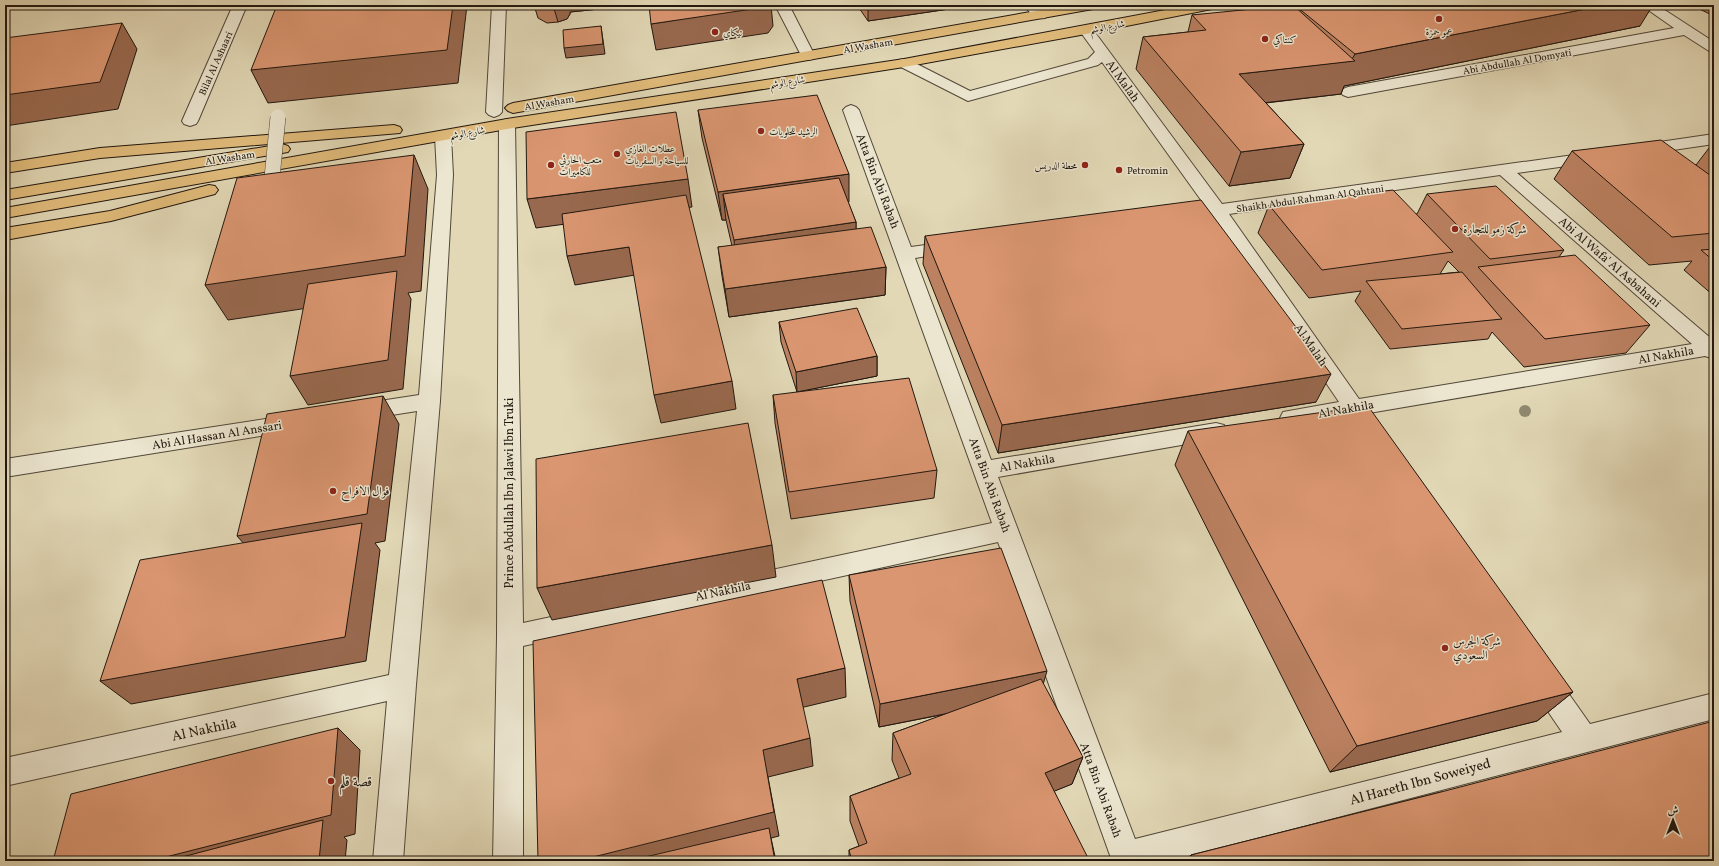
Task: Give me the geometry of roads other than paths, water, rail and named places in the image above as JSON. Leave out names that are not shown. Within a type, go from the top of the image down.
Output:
[{"type":"main road","name":"Al Washam","points":[[479,115],[501,118],[1035,10],[1093,5]]},
{"type":"main road","name":"شارع الوشم","points":[[362,150],[443,136],[501,118],[904,63],[1086,30],[1212,5]]},
{"type":"main road","name":"Al Washam","points":[[5,168],[100,153],[402,128],[5,195]]},
{"type":"main road","name":"Al Washam","points":[[5,213],[362,150]]},
{"type":"main road","points":[[5,234],[111,216],[362,150]]},
{"type":"street","name":"Bilal Al Ashaari","points":[[190,121],[240,5]]},
{"type":"street","name":"Prince Abdullah Ibn Jalawi Ibn Truki","points":[[499,5],[510,637],[508,861]]},
{"type":"street","points":[[782,5],[808,56]]},
{"type":"street","points":[[1648,5],[1714,48]]},
{"type":"street","name":"Al Malah","points":[[1086,30],[1218,211],[1381,446]]},
{"type":"street","name":"Abi Abdullah Al Domyati","points":[[1348,92],[1687,30]]},
{"type":"street","points":[[904,63],[968,96],[1092,62],[1103,53]]},
{"type":"street","name":"Atta Bin Abi Rabah","points":[[851,110],[906,254],[1127,859]]},
{"type":"street","points":[[271,188],[278,117]]},
{"type":"street","points":[[388,861],[402,685],[429,401],[445,175],[443,136]]},
{"type":"street","name":"Shaikh Abdul Rahman Al Qahtani","points":[[1187,215],[1505,171],[1714,139]]},
{"type":"street","name":"Abi Al Wafa' Al Asbahani","points":[[1505,171],[1711,350]]},
{"type":"street","points":[[906,254],[968,245]]},
{"type":"street","name":"Al Nakhila","points":[[1275,421],[1711,350]]},
{"type":"street","points":[[343,415],[429,401]]},
{"type":"street","name":"Abi Al Hassan Al Anssari","points":[[5,468],[311,420]]},
{"type":"street","name":"Al Nakhila","points":[[985,470],[1236,427]]},
{"type":"street","name":"Al Nakhila","points":[[510,637],[1006,530]]},
{"type":"street","points":[[1529,661],[1583,739]]},
{"type":"street","name":"Al Nakhila","points":[[5,772],[402,685]]},
{"type":"street","name":"Al Hareth Ibn Soweiyed","points":[[1127,859],[1714,706]]},
{"type":"place","name":"عمو حمزة","points":[[1439,19]]},
{"type":"place","name":"نيكاي","points":[[715,32]]},
{"type":"place","name":"كنتاكي","points":[[1265,39]]},
{"type":"place","name":"الرشيد للحلويات","points":[[761,131]]},
{"type":"place","name":"عطلات الغازي للسياحة و السفريات","points":[[617,154]]},
{"type":"place","name":"متعب الحارثي للكاميرات","points":[[551,165]]},
{"type":"place","name":"محطة الدريس","points":[[1085,165]]},
{"type":"place","name":"Petromin","points":[[1119,170]]},
{"type":"place","name":"شركة زمو للتجارة","points":[[1455,229]]},
{"type":"place","name":"فوال الافراح","points":[[333,491]]},
{"type":"place","name":"شركة الجرس السعودي","points":[[1445,648]]},
{"type":"place","name":"قصة قلم","points":[[331,781]]}]
